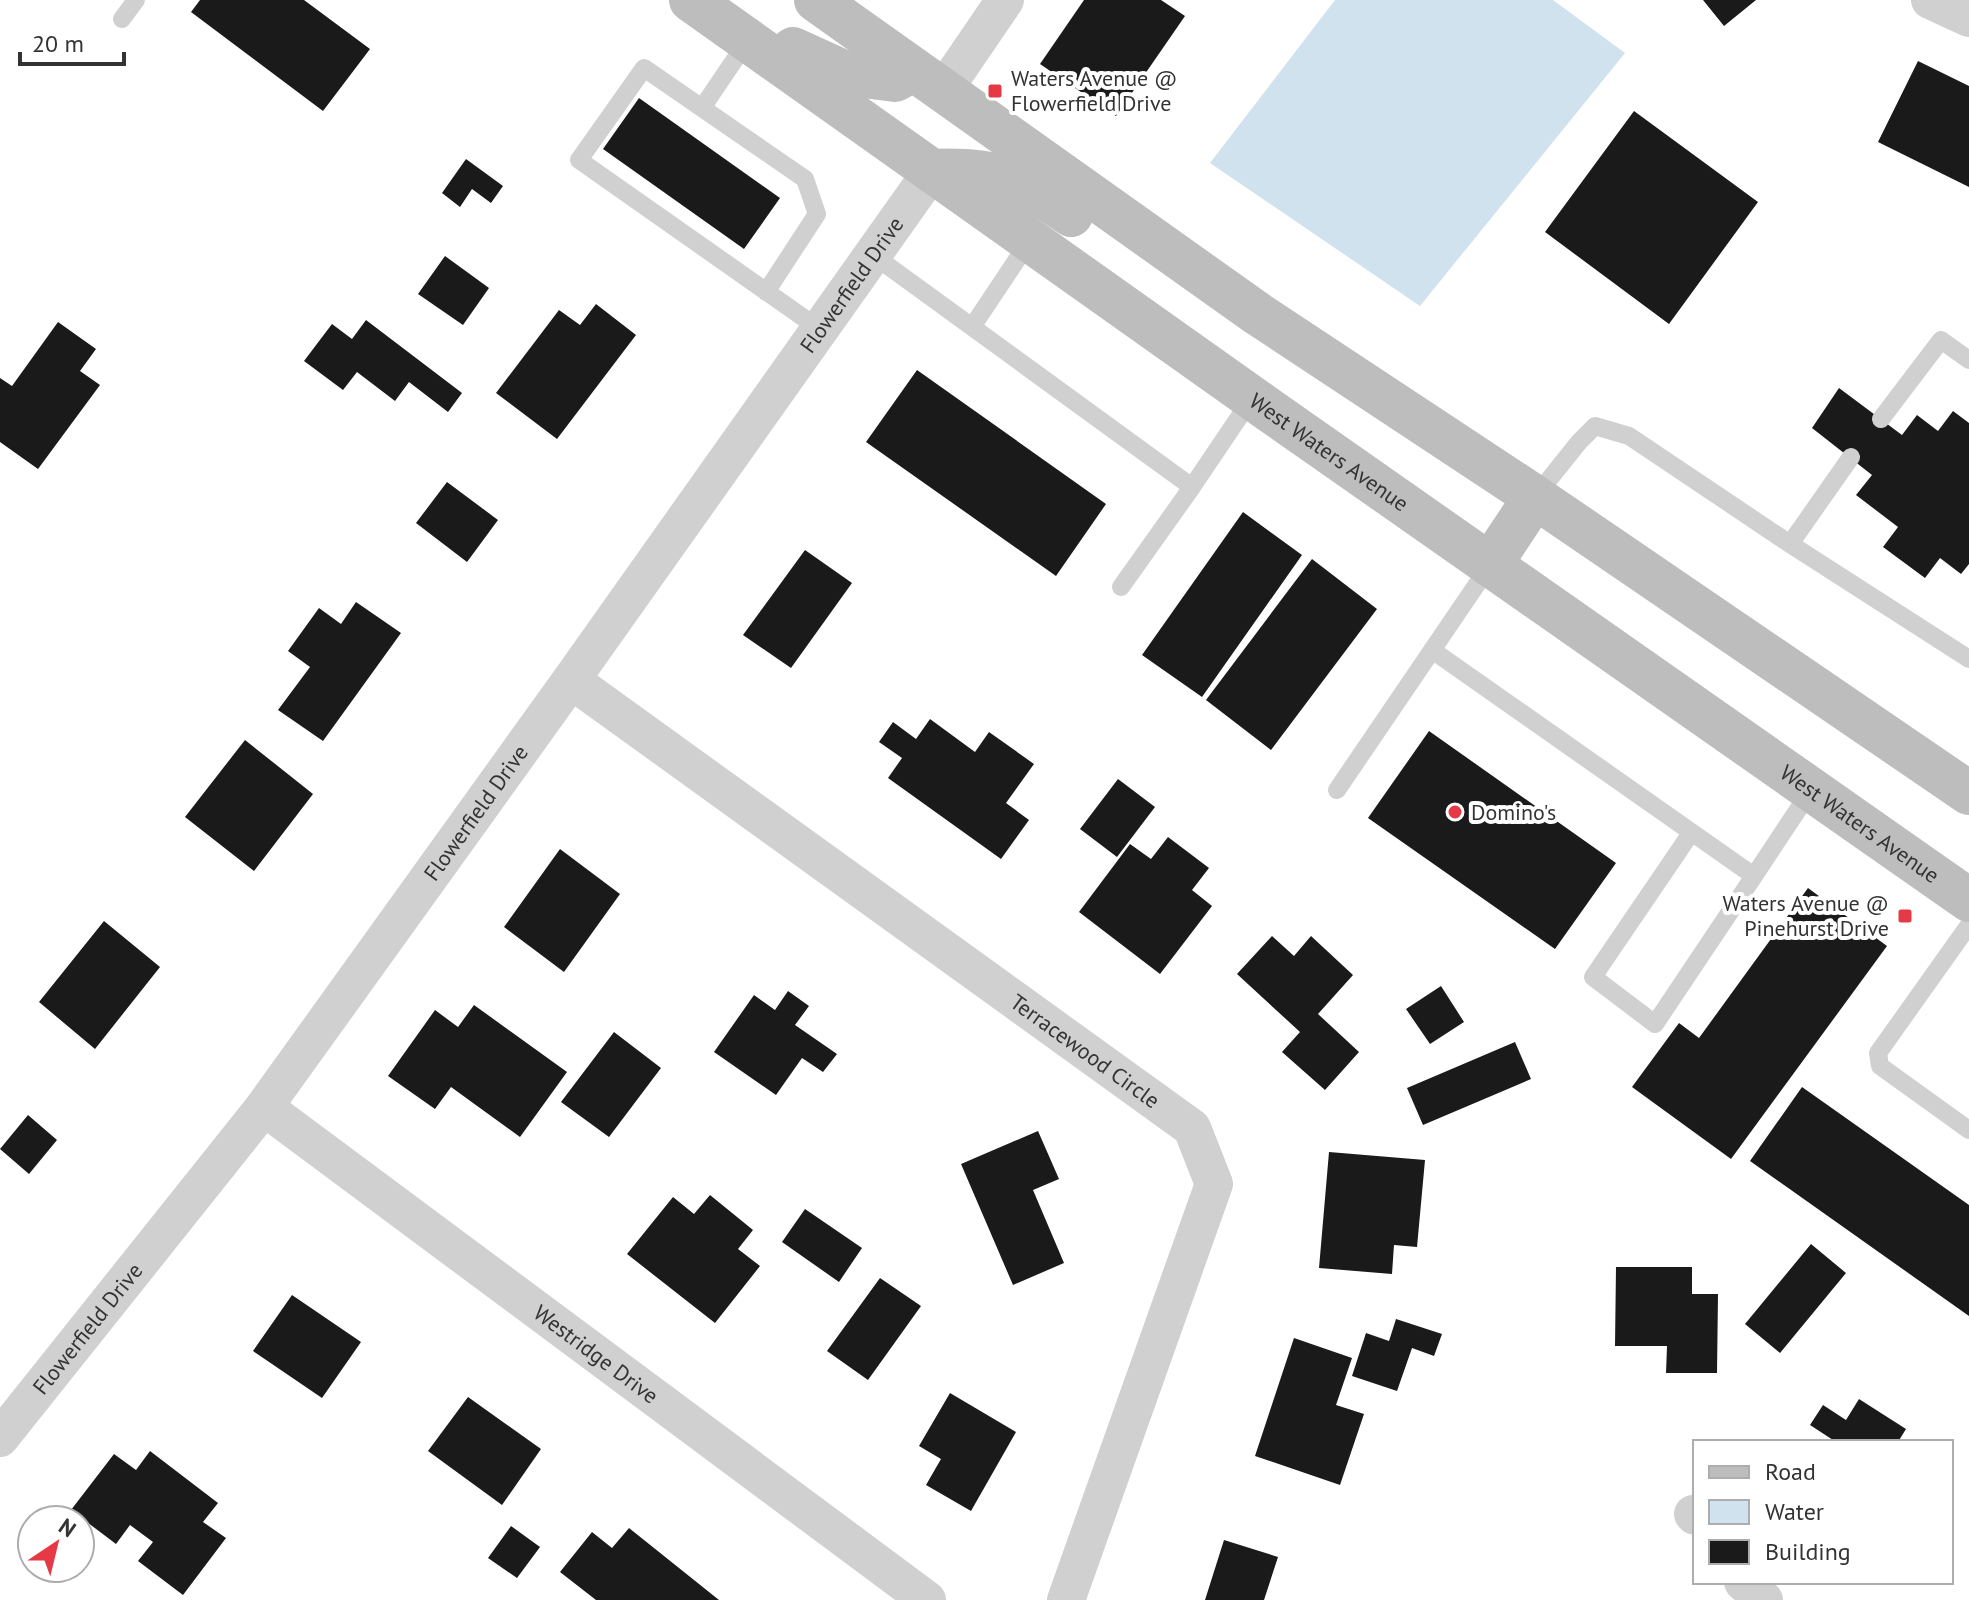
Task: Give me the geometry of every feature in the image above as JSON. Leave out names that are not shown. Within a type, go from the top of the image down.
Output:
[{"type":"main road","name":"West Waters Avenue","points":[[691,0],[1969,900]]},
{"type":"main road","points":[[816,0],[1258,314],[1535,497],[1969,793]]},
{"type":"main road","points":[[748,40],[790,48],[848,74],[895,80],[928,80]]},
{"type":"main road","points":[[932,171],[980,171],[1006,177],[1049,200],[1211,314],[1258,314]]},
{"type":"main road","points":[[1490,565],[1535,497]]},
{"type":"street","points":[[928,80],[1005,0]]},
{"type":"street","points":[[1930,0],[1969,18]]},
{"type":"street","name":"Flowerfield Drive","points":[[0,1438],[264,1107],[932,171]]},
{"type":"street","name":"Terracewood Circle","points":[[571,680],[1192,1128],[1214,1184],[1066,1600]]},
{"type":"street","name":"Westridge Drive","points":[[264,1107],[927,1600]]},
{"type":"street","points":[[1745,1584],[1764,1600]]},
{"type":"lane","points":[[122,19],[136,0]]},
{"type":"lane","points":[[702,108],[748,40]]},
{"type":"lane","points":[[766,292],[817,214],[805,179],[644,68],[579,160],[766,292],[821,330]]},
{"type":"lane","points":[[972,327],[1030,240]]},
{"type":"lane","points":[[873,255],[1192,487]]},
{"type":"lane","points":[[1881,419],[1941,340],[1969,360]]},
{"type":"lane","points":[[1121,587],[1252,398]]},
{"type":"lane","points":[[1535,497],[1595,426],[1629,436],[1969,659]]},
{"type":"lane","points":[[1790,544],[1851,457]]},
{"type":"lane","points":[[1337,790],[1490,565]]},
{"type":"lane","points":[[1432,650],[1754,876]]},
{"type":"lane","points":[[1691,833],[1593,977],[1655,1024],[1811,789]]},
{"type":"lane","points":[[1969,925],[1878,1053],[1880,1066],[1969,1130]]},
{"type":"water","points":[[1335,0],[1553,0],[1625,53],[1420,306],[1210,163]]},
{"type":"building","points":[[200,0],[304,0],[370,49],[323,111],[191,12]]},
{"type":"building","points":[[1084,0],[1161,0],[1185,16],[1116,116],[1040,64]]},
{"type":"building","points":[[1703,0],[1756,0],[1724,26]]},
{"type":"building","points":[[1918,61],[1969,86],[1969,187],[1878,142]]},
{"type":"building","points":[[639,98],[780,198],[744,249],[603,149]]},
{"type":"building","points":[[1634,111],[1758,202],[1669,324],[1545,232]]},
{"type":"building","points":[[466,159],[503,186],[491,203],[472,189],[460,207],[442,193]]},
{"type":"building","points":[[445,256],[489,288],[463,325],[418,294]]},
{"type":"building","points":[[596,304],[636,335],[557,439],[496,393],[559,310],[580,325]]},
{"type":"building","points":[[366,320],[462,393],[448,412],[409,382],[395,401],[357,372],[343,390],[304,361],[332,324],[352,339]]},
{"type":"building","points":[[58,322],[96,349],[80,371],[100,385],[38,469],[0,442],[0,378],[12,386]]},
{"type":"building","points":[[917,370],[1106,504],[1056,576],[866,442]]},
{"type":"building","points":[[1839,388],[1902,435],[1917,415],[1938,431],[1953,411],[1969,423],[1969,564],[1961,574],[1940,558],[1925,578],[1883,547],[1898,527],[1856,495],[1872,475],[1812,428]]},
{"type":"building","points":[[447,482],[498,520],[467,562],[416,523]]},
{"type":"building","points":[[1243,512],[1302,555],[1202,697],[1142,655]]},
{"type":"building","points":[[805,550],[852,583],[791,668],[743,635]]},
{"type":"building","points":[[1312,559],[1377,609],[1271,750],[1206,700]]},
{"type":"building","points":[[356,602],[401,633],[323,741],[278,710],[310,667],[288,651],[319,608],[341,624]]},
{"type":"building","points":[[930,719],[975,752],[989,732],[1034,764],[1006,803],[1029,820],[1001,859],[888,778],[902,758],[879,742],[893,722],[916,739]]},
{"type":"building","points":[[1429,731],[1616,863],[1555,949],[1368,818]]},
{"type":"building","points":[[245,740],[313,794],[254,871],[185,817]]},
{"type":"building","points":[[1118,779],[1155,807],[1117,857],[1080,829]]},
{"type":"building","points":[[1168,837],[1209,868],[1192,890],[1212,906],[1160,974],[1079,912],[1130,844],[1151,859]]},
{"type":"building","points":[[560,849],[620,894],[564,972],[504,927]]},
{"type":"building","points":[[1808,888],[1887,946],[1731,1159],[1632,1087],[1679,1023],[1699,1038]]},
{"type":"building","points":[[104,921],[160,967],[95,1049],[39,1002]]},
{"type":"building","points":[[1272,936],[1294,956],[1311,936],[1353,975],[1318,1014],[1359,1052],[1325,1090],[1282,1052],[1300,1032],[1237,974]]},
{"type":"building","points":[[1441,986],[1464,1022],[1430,1044],[1406,1009]]},
{"type":"building","points":[[788,991],[809,1006],[795,1025],[837,1054],[823,1072],[802,1058],[776,1095],[714,1052],[754,995],[775,1010]]},
{"type":"building","points":[[474,1005],[567,1072],[520,1137],[451,1087],[435,1109],[388,1076],[435,1010],[458,1027]]},
{"type":"building","points":[[614,1032],[661,1068],[609,1137],[561,1102]]},
{"type":"building","points":[[1515,1042],[1531,1079],[1423,1125],[1407,1088]]},
{"type":"building","points":[[1802,1087],[1969,1205],[1969,1316],[1750,1161]]},
{"type":"building","points":[[28,1115],[57,1140],[29,1174],[0,1149]]},
{"type":"building","points":[[1038,1131],[1059,1179],[1033,1190],[1064,1263],[1013,1285],[961,1164]]},
{"type":"building","points":[[1329,1152],[1425,1160],[1417,1247],[1394,1245],[1392,1274],[1319,1268]]},
{"type":"building","points":[[710,1195],[753,1230],[738,1249],[760,1266],[715,1323],[627,1254],[673,1197],[694,1214]]},
{"type":"building","points":[[805,1209],[862,1248],[839,1282],[782,1242]]},
{"type":"building","points":[[1811,1244],[1846,1273],[1780,1353],[1745,1324]]},
{"type":"building","points":[[1616,1267],[1692,1267],[1692,1294],[1718,1294],[1717,1373],[1666,1373],[1667,1346],[1615,1346]]},
{"type":"building","points":[[880,1278],[921,1306],[868,1380],[827,1351]]},
{"type":"building","points":[[292,1295],[361,1342],[322,1398],[253,1351]]},
{"type":"building","points":[[1396,1319],[1442,1334],[1434,1356],[1412,1348],[1397,1391],[1352,1376],[1366,1333],[1389,1341]]},
{"type":"building","points":[[1294,1338],[1352,1358],[1336,1405],[1364,1414],[1340,1485],[1255,1456]]},
{"type":"building","points":[[950,1393],[1016,1432],[971,1511],[926,1485],[941,1459],[919,1446]]},
{"type":"building","points":[[468,1397],[541,1449],[502,1505],[428,1451]]},
{"type":"building","points":[[1859,1399],[1906,1429],[1899,1440],[1833,1440],[1810,1425],[1823,1405],[1846,1420]]},
{"type":"building","points":[[150,1451],[218,1503],[203,1522],[226,1538],[183,1595],[138,1561],[153,1542],[130,1525],[116,1544],[96,1529],[96,1504],[76,1504],[114,1454],[136,1470]]},
{"type":"building","points":[[511,1526],[540,1547],[517,1578],[488,1558]]},
{"type":"building","points":[[629,1528],[719,1600],[596,1600],[560,1572],[592,1532],[612,1548]]},
{"type":"building","points":[[1224,1540],[1278,1557],[1264,1600],[1205,1600]]},
{"type":"place","name":"Waters Avenue @ Flowerfield Drive","points":[[995,91]]},
{"type":"place","name":"Domino's","points":[[1455,812]]},
{"type":"place","name":"Waters Avenue @ Pinehurst Drive","points":[[1905,916]]}]
